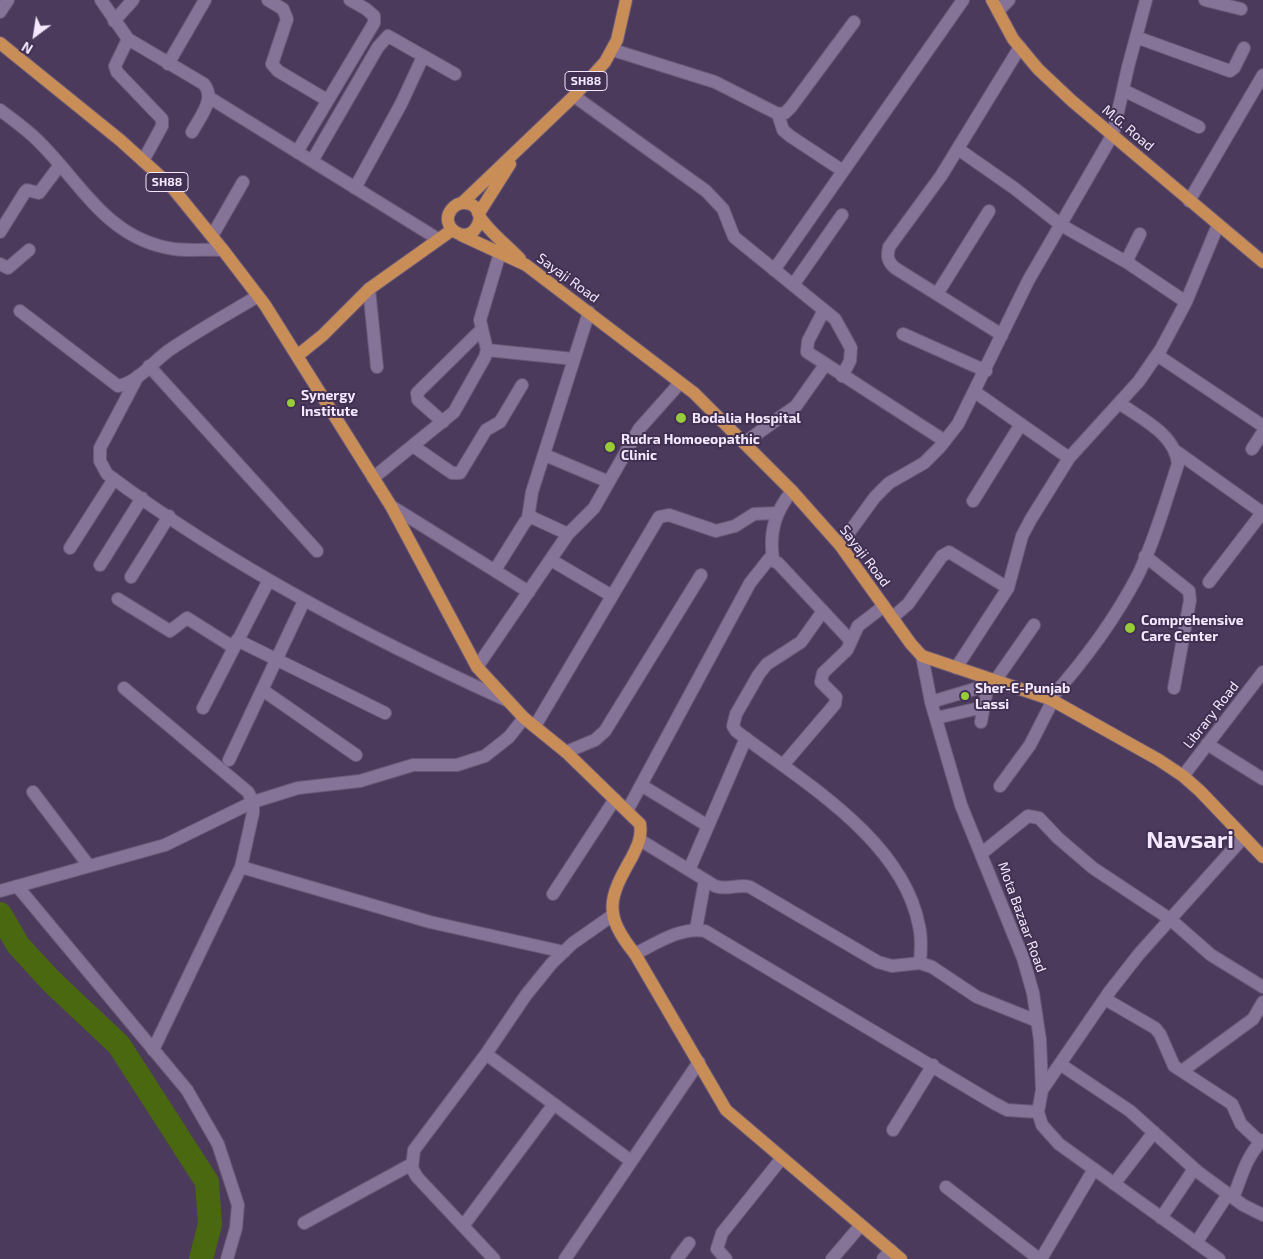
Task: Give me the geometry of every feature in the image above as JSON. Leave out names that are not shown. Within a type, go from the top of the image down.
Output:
[{"type":"main road","name":"SH88","points":[[462,203],[574,96],[613,50],[626,0]]},
{"type":"main road","name":"M.G. Road","points":[[995,6],[1020,47],[1038,69],[1072,101],[1263,262]]},
{"type":"main road","name":"SH88","points":[[0,43],[171,186],[258,296],[297,356]]},
{"type":"main road","name":"SH88","points":[[480,215],[521,147]]},
{"type":"main road","points":[[457,233],[448,222],[449,213],[454,206],[462,203],[469,204],[526,265]]},
{"type":"main road","points":[[480,215],[478,227],[471,234],[457,233],[438,240],[369,289],[323,335],[297,356],[391,506],[477,667],[524,718],[566,752],[640,824],[642,835],[612,898],[613,915],[621,936],[635,954],[726,1110],[861,1225],[887,1254],[901,1259]]},
{"type":"main road","name":"Sayaji Road","points":[[457,233],[526,265],[694,393],[792,491],[840,545],[911,644],[922,656]]},
{"type":"main road","points":[[922,656],[991,682],[1052,699],[1183,776],[1200,791],[1263,858]]},
{"type":"street","points":[[0,12],[8,0]]},
{"type":"street","points":[[102,0],[128,40],[204,84],[209,90],[210,98],[192,132]]},
{"type":"street","points":[[114,21],[133,0]]},
{"type":"street","points":[[168,64],[206,0]]},
{"type":"street","points":[[268,0],[283,9],[287,19],[272,64],[278,71],[328,100]]},
{"type":"street","points":[[297,152],[374,22],[374,16],[350,0]]},
{"type":"street","points":[[774,270],[963,0]]},
{"type":"street","points":[[995,6],[1009,0]]},
{"type":"street","points":[[840,545],[875,497],[889,483],[924,463],[958,424],[986,371],[1028,281],[1113,134],[1122,90],[1146,0]]},
{"type":"street","points":[[1205,0],[1241,9]]},
{"type":"street","points":[[613,50],[715,82],[778,114],[785,113],[791,107],[854,22]]},
{"type":"street","points":[[312,161],[384,38],[388,36],[394,39],[455,74]]},
{"type":"street","points":[[1136,37],[1230,71],[1244,48]]},
{"type":"street","points":[[128,40],[115,66],[162,119],[162,126],[143,161]]},
{"type":"street","points":[[1002,335],[895,268],[887,256],[889,247],[958,149],[1020,47]]},
{"type":"street","points":[[355,188],[401,104],[421,61],[427,58]]},
{"type":"street","points":[[1189,200],[1263,75]]},
{"type":"street","points":[[1122,90],[1199,127]]},
{"type":"street","points":[[574,96],[706,191],[723,209],[734,237],[834,319],[851,348],[850,361],[842,376]]},
{"type":"street","points":[[210,98],[438,240]]},
{"type":"street","points":[[0,110],[34,137],[94,206],[115,224],[137,237],[173,249],[223,250]]},
{"type":"street","points":[[778,114],[783,130],[843,171]]},
{"type":"street","points":[[958,149],[1014,188],[1061,225],[1128,263],[1186,302]]},
{"type":"street","points":[[0,232],[25,192],[27,190],[39,193],[60,165]]},
{"type":"street","points":[[212,236],[243,182]]},
{"type":"street","points":[[937,294],[988,211]]},
{"type":"street","points":[[793,285],[842,215]]},
{"type":"street","points":[[956,668],[1008,588],[1022,536],[1031,518],[1069,458],[1139,381],[1157,355],[1186,302],[1218,225]]},
{"type":"street","points":[[1128,263],[1140,234]]},
{"type":"street","points":[[0,264],[8,268],[13,266],[28,250]]},
{"type":"street","points":[[373,478],[443,422],[454,412],[463,398],[487,350],[481,330],[482,309],[500,253]]},
{"type":"street","points":[[369,289],[377,367]]},
{"type":"street","points":[[20,311],[118,386],[124,385],[138,376],[170,350],[258,296]]},
{"type":"street","points":[[824,310],[806,347],[807,352],[945,441]]},
{"type":"street","points":[[495,570],[528,518],[532,492],[589,312]]},
{"type":"street","points":[[443,422],[418,400],[417,394],[481,330]]},
{"type":"street","points":[[903,334],[986,371]]},
{"type":"street","points":[[487,350],[574,359]]},
{"type":"street","points":[[1157,355],[1263,426]]},
{"type":"street","points":[[744,443],[796,406],[825,365]]},
{"type":"street","points":[[149,366],[317,551]]},
{"type":"street","points":[[138,376],[100,448],[102,469],[169,516],[304,601],[368,636],[508,701]]},
{"type":"street","points":[[477,667],[568,534],[594,508],[622,455],[639,429],[680,383]]},
{"type":"street","points":[[413,446],[452,473],[460,474],[486,430],[500,422],[522,385]]},
{"type":"street","points":[[975,392],[1069,458]]},
{"type":"street","points":[[1119,403],[1169,439],[1177,452],[1262,513],[1209,582]]},
{"type":"street","points":[[973,501],[1021,424]]},
{"type":"street","points":[[1252,449],[1263,432]]},
{"type":"street","points":[[1000,786],[1030,745],[1052,699],[1083,663],[1104,634],[1139,573],[1178,464],[1177,452]]},
{"type":"street","points":[[545,455],[609,482]]},
{"type":"street","points":[[70,548],[114,479]]},
{"type":"street","points":[[792,491],[777,513],[772,530],[773,559],[850,640]]},
{"type":"street","points":[[100,565],[142,498]]},
{"type":"street","points":[[391,506],[529,592]]},
{"type":"street","points":[[535,726],[654,523],[663,515],[716,531],[734,526],[754,514],[777,513]]},
{"type":"street","points":[[131,576],[169,516]]},
{"type":"street","points":[[528,518],[536,518],[568,534]]},
{"type":"street","points":[[892,618],[908,604],[942,556],[949,552],[1008,588]]},
{"type":"street","points":[[1145,556],[1189,591],[1190,600],[1174,688]]},
{"type":"street","points":[[627,810],[750,583],[763,564],[773,559]]},
{"type":"street","points":[[550,560],[612,596]]},
{"type":"street","points":[[566,752],[595,740],[605,731],[701,575]]},
{"type":"street","points":[[204,708],[269,580]]},
{"type":"street","points":[[118,599],[170,632],[187,618],[235,644],[277,660],[386,713]]},
{"type":"street","points":[[230,760],[264,691],[304,601]]},
{"type":"street","points":[[784,765],[836,704],[836,697],[822,684],[820,678],[844,654],[858,626],[884,606]]},
{"type":"street","points":[[823,611],[801,642],[785,655],[767,664],[759,674],[733,721],[736,731],[784,765],[863,830],[880,848],[896,869],[914,907],[919,925],[920,964]]},
{"type":"street","points":[[981,722],[991,682],[1034,625]]},
{"type":"street","name":"Mota Bazaar Road","points":[[922,656],[931,702],[962,805],[1023,958],[1033,993],[1042,1090],[1038,1112]]},
{"type":"street","name":"Library Road","points":[[1183,776],[1263,672]]},
{"type":"street","points":[[931,702],[991,682]]},
{"type":"street","points":[[124,688],[248,792],[253,802],[251,832],[241,867],[153,1050]]},
{"type":"street","points":[[264,691],[356,754]]},
{"type":"street","points":[[936,718],[984,707]]},
{"type":"street","points":[[2,890],[165,844],[253,802],[298,788],[360,781],[413,765],[457,765],[486,756],[509,737],[524,718]]},
{"type":"street","points":[[689,870],[746,738]]},
{"type":"street","points":[[1207,744],[1263,779]]},
{"type":"street","points":[[640,785],[708,826]]},
{"type":"street","points":[[33,792],[89,866]]},
{"type":"street","points":[[553,894],[615,799]]},
{"type":"street","points":[[982,853],[1028,816],[1039,818],[1058,838],[1093,868],[1130,895],[1170,919],[1211,954],[1263,987]]},
{"type":"street","points":[[1042,1090],[1105,999],[1139,954],[1243,838]]},
{"type":"street","points":[[640,840],[705,880],[726,889],[739,886],[750,888],[878,962],[892,966],[920,964],[932,967],[977,997],[1037,1021]]},
{"type":"street","points":[[241,867],[430,922],[564,952]]},
{"type":"street","points":[[696,929],[705,880]]},
{"type":"street","points":[[17,886],[187,1090],[218,1144],[238,1206],[236,1228],[227,1259]]},
{"type":"street","points":[[494,1259],[417,1178],[412,1164],[414,1150],[486,1054],[526,995],[573,943],[613,915]]},
{"type":"street","points":[[635,954],[668,938],[696,929],[705,931],[1006,1110],[1038,1112],[1042,1125],[1059,1144],[1219,1259]]},
{"type":"street","points":[[1105,999],[1155,1028],[1160,1034],[1170,1060],[1182,1071],[1232,1104],[1241,1124],[1262,1141],[1249,1159],[1230,1196],[1196,1243]]},
{"type":"street","points":[[1182,1071],[1253,1019],[1263,1002]]},
{"type":"street","points":[[486,1054],[632,1161]]},
{"type":"street","points":[[565,1259],[698,1062]]},
{"type":"street","points":[[1060,1064],[1112,1098],[1230,1196],[1263,1215]]},
{"type":"street","points":[[893,1130],[933,1065]]},
{"type":"street","points":[[463,1226],[554,1104]]},
{"type":"street","points":[[1114,1184],[1154,1132]]},
{"type":"street","points":[[726,1259],[717,1249],[722,1234],[782,1158]]},
{"type":"street","points":[[304,1223],[412,1164]]},
{"type":"street","points":[[1161,1218],[1194,1168]]},
{"type":"street","points":[[946,1187],[1040,1259],[1094,1169]]},
{"type":"street","points":[[832,1259],[861,1225]]},
{"type":"street","points":[[677,1259],[689,1243]]},
{"type":"waterway","points":[[0,914],[18,945],[51,981],[119,1045],[207,1182],[210,1224],[201,1259]]},
{"type":"place","name":"Synergy Institute","points":[[291,403]]},
{"type":"place","name":"Bodalia Hospital","points":[[681,418]]},
{"type":"place","name":"Rudra Homoeopathic Clinic","points":[[610,447]]},
{"type":"place","name":"Comprehensive Care Center","points":[[1130,628]]},
{"type":"place","name":"Sher-E-Punjab Lassi","points":[[965,696]]},
{"type":"district","name":"Navsari","points":[[1190,840]]}]
